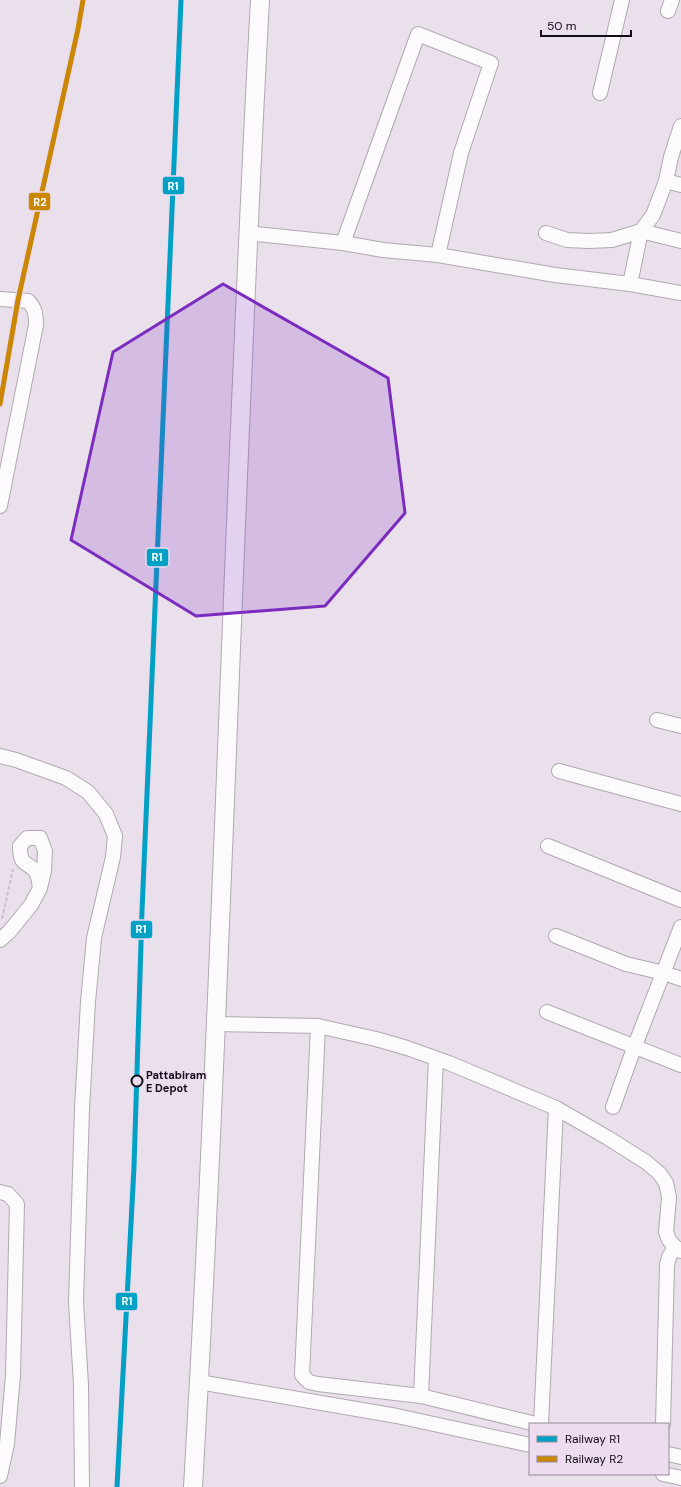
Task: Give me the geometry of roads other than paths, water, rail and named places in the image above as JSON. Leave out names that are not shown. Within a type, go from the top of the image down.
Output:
[{"type":"main road","points":[[193,1487],[215,1024],[247,233],[260,0]]},
{"type":"street","points":[[600,93],[622,0]]},
{"type":"street","points":[[343,243],[418,34],[491,63],[461,153],[438,255]]},
{"type":"street","points":[[630,284],[641,231],[653,215],[666,181],[671,157],[681,126]]},
{"type":"street","points":[[666,181],[681,185]]},
{"type":"street","points":[[546,233],[567,240],[589,241],[612,240],[641,231],[681,241]]},
{"type":"street","points":[[247,233],[343,243],[383,250],[438,255],[555,275],[630,284],[681,293]]},
{"type":"street","points":[[0,299],[28,301],[34,307],[36,314],[36,325],[0,506]]},
{"type":"street","points":[[657,720],[681,726]]},
{"type":"street","points":[[0,756],[16,760],[66,778],[88,792],[106,814],[115,836],[112,857],[94,938],[87,1010],[76,1302],[80,1385],[82,1487]]},
{"type":"street","points":[[559,771],[681,804]]},
{"type":"street","points":[[0,940],[9,932],[31,905],[40,888],[44,871],[45,851],[40,838],[27,838],[20,846],[20,854],[25,864],[36,872],[40,888]]},
{"type":"street","points":[[548,846],[681,900]]},
{"type":"street","points":[[613,1107],[634,1048],[681,927]]},
{"type":"street","points":[[556,936],[626,964],[664,973],[681,979]]},
{"type":"street","points":[[547,1012],[634,1048],[681,1065]]},
{"type":"street","points":[[215,1024],[318,1026],[388,1042],[407,1048],[556,1108],[621,1146],[646,1162],[660,1174],[666,1183],[669,1197],[666,1232],[669,1240],[678,1249],[669,1258],[667,1265],[663,1423]]},
{"type":"street","points":[[318,1026],[302,1375],[309,1382],[318,1384],[421,1396],[532,1423]]},
{"type":"street","points":[[421,1396],[436,1059]]},
{"type":"street","points":[[541,1423],[556,1108]]},
{"type":"street","points":[[0,1192],[8,1194],[17,1204],[13,1375],[7,1444],[0,1476]]},
{"type":"street","points":[[199,1382],[397,1416],[529,1445]]},
{"type":"street","points":[[669,1454],[681,1457]]},
{"type":"street","points":[[668,1475],[681,1478]]},
{"type":"rail line","name":"R2","points":[[0,404],[18,300],[78,29],[83,0]]},
{"type":"rail line","name":"R1","points":[[117,1487],[134,1167],[142,911],[181,0]]},
{"type":"place","name":"Pattabiram E Depot","points":[[137,1081]]}]
